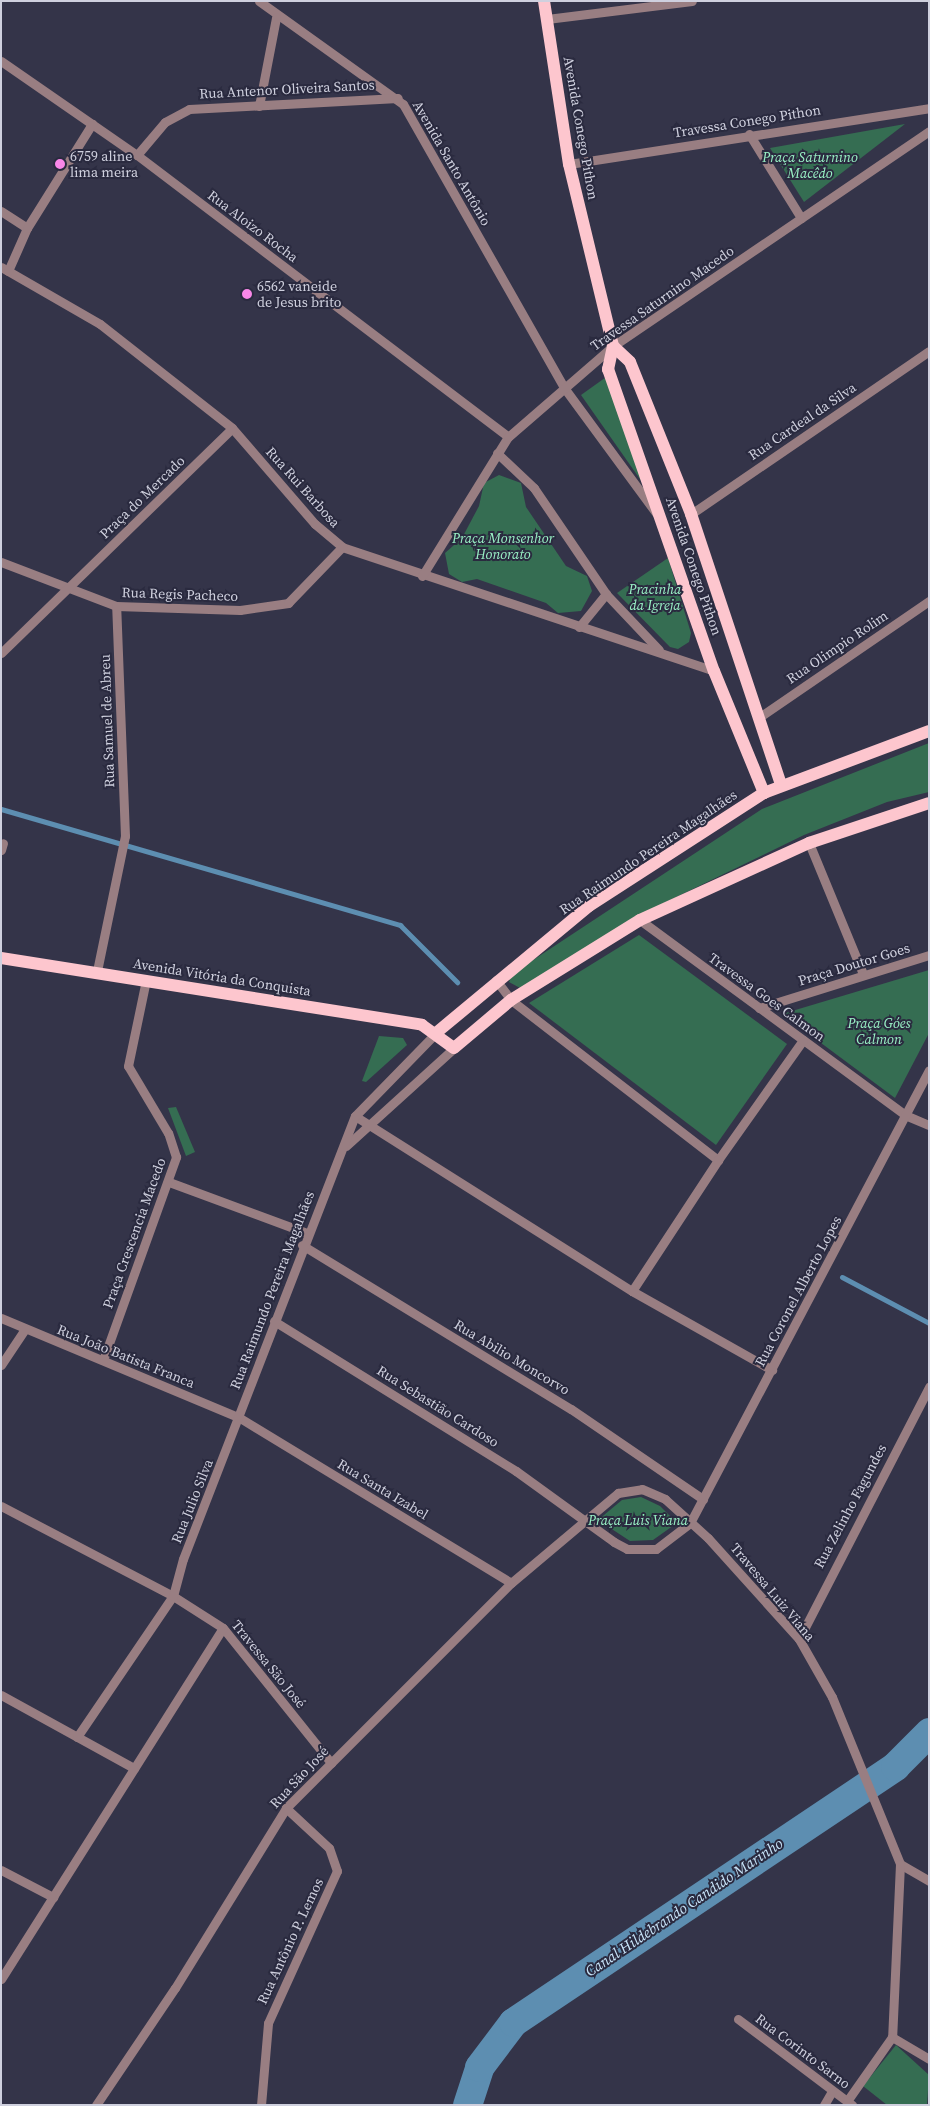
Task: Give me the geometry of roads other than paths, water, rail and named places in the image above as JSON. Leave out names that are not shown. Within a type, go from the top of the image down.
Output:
[{"type":"main road","name":"Avenida Conego Pithon","points":[[544,1],[569,164],[613,346],[608,369],[664,521],[714,671],[764,793]]},
{"type":"main road","name":"Avenida Conego Pithon","points":[[613,346],[630,362],[691,514],[761,716],[782,785]]},
{"type":"main road","name":"Rua Raimundo Pereira Magalhães","points":[[436,1032],[496,980],[589,906],[764,793],[929,732]]},
{"type":"main road","points":[[436,1032],[454,1048],[511,1000],[640,920],[809,843],[929,803]]},
{"type":"main road","name":"Avenida Vitória da Conquista","points":[[1,958],[97,971],[422,1025],[436,1032]]},
{"type":"street","name":"Avenida Santo Antônio","points":[[259,1],[276,18],[398,98],[565,389],[634,488],[664,521]]},
{"type":"street","points":[[547,19],[692,1]]},
{"type":"street","points":[[259,106],[276,18]]},
{"type":"street","name":"Rua Aloizo Rocha","points":[[1,61],[137,155],[508,437]]},
{"type":"street","name":"Rua Antenor Oliveira Santos","points":[[137,155],[176,113],[204,105],[259,106],[398,98]]},
{"type":"street","name":"Travessa Conego Pithon","points":[[569,164],[749,134],[929,108]]},
{"type":"street","points":[[5,269],[27,228],[92,124]]},
{"type":"street","name":"Travessa Saturnino Macedo","points":[[422,576],[496,453],[508,437],[613,346],[929,131]]},
{"type":"street","points":[[749,134],[801,218]]},
{"type":"street","points":[[1,211],[27,228]]},
{"type":"street","name":"Rua Rui Barbosa","points":[[5,269],[100,324],[232,428],[315,524],[342,548],[714,671]]},
{"type":"street","name":"Rua Cardeal da Silva","points":[[691,514],[929,350]]},
{"type":"street","name":"Praça do Mercado","points":[[1,653],[232,428]]},
{"type":"street","points":[[496,453],[534,488],[606,594],[661,652]]},
{"type":"street","name":"Rua Regis Pacheco","points":[[1,562],[70,586],[116,606],[268,609],[288,603],[342,548]]},
{"type":"street","points":[[578,627],[606,594]]},
{"type":"street","name":"Rua Olimpio Rolim","points":[[761,716],[929,601]]},
{"type":"street","name":"Rua Samuel de Abreu","points":[[97,971],[122,858],[125,836],[116,606]]},
{"type":"street","points":[[809,843],[863,974]]},
{"type":"street","name":"Travessa Goes Calmon","points":[[640,920],[905,1115],[929,1125]]},
{"type":"street","name":"Praça Doutor Goes","points":[[759,1008],[863,974],[929,955]]},
{"type":"street","name":"Praça Crescencia Macedo","points":[[102,1360],[169,1182],[176,1156],[174,1146],[128,1066],[146,980]]},
{"type":"street","points":[[496,980],[511,1000],[718,1160]]},
{"type":"street","name":"Rua Raimundo Pereira Magalhães","points":[[240,1418],[302,1245],[346,1146],[355,1116],[436,1032]]},
{"type":"street","points":[[632,1291],[718,1160],[803,1040]]},
{"type":"street","points":[[346,1146],[371,1128],[454,1048]]},
{"type":"street","name":"Rua Coronel Alberto Lopes","points":[[690,1523],[929,1070]]},
{"type":"street","points":[[355,1116],[371,1128],[632,1291],[772,1370]]},
{"type":"street","points":[[169,1182],[307,1233]]},
{"type":"street","name":"Rua Abilio Moncorvo","points":[[302,1245],[571,1409],[703,1499]]},
{"type":"street","name":"Rua João Batista Franca","points":[[1,1318],[240,1418]]},
{"type":"street","name":"Rua Sebastião Cardoso","points":[[274,1322],[516,1470],[585,1519]]},
{"type":"street","points":[[1,1365],[25,1329]]},
{"type":"street","name":"Rua Zelinho Fagundes","points":[[799,1639],[929,1387]]},
{"type":"street","name":"Rua Santa Izabel","points":[[240,1418],[511,1583]]},
{"type":"street","name":"Rua Julio Silva","points":[[174,1596],[183,1559],[240,1418]]},
{"type":"street","name":"Travessa Luiz Viana","points":[[585,1519],[618,1493],[642,1489],[665,1499],[799,1639],[832,1696],[900,1864]]},
{"type":"street","name":"Travessa São José","points":[[1,1506],[174,1596],[223,1628],[331,1763]]},
{"type":"street","points":[[585,1519],[614,1542],[642,1551],[669,1541],[690,1523]]},
{"type":"street","name":"Rua São José","points":[[96,2105],[175,1988],[286,1808],[511,1583],[585,1519]]},
{"type":"street","points":[[77,1737],[174,1596]]},
{"type":"street","points":[[1,1979],[223,1628]]},
{"type":"street","points":[[1,1695],[134,1768]]},
{"type":"street","name":"Rua Antônio P. Lemos","points":[[260,2105],[268,2023],[336,1871],[329,1848],[286,1808]]},
{"type":"street","points":[[850,2103],[892,2037],[900,1864],[929,1881]]},
{"type":"street","points":[[1,1870],[53,1897]]},
{"type":"street","name":"Rua Corinto Sarno","points":[[738,2019],[850,2103]]},
{"type":"street","points":[[892,2037],[929,2059]]},
{"type":"street","points":[[824,2105],[832,2091]]},
{"type":"waterway","points":[[1,809],[400,925],[457,982]]},
{"type":"waterway","points":[[842,1277],[929,1323]]},
{"type":"waterway","name":"Canal Hildebrando Candido Marinho","points":[[467,2105],[479,2067],[513,2022],[895,1766],[929,1732]]},
{"type":"place","name":"6759 aline lima meira","points":[[60,164]]},
{"type":"place","name":"6562 vaneide de Jesus brito","points":[[247,294]]},
{"type":"park label","name":"Praça Saturnino Macêdo","points":[[810,166]]},
{"type":"park label","name":"Praça Monsenhor Honorato","points":[[503,546]]},
{"type":"park label","name":"Pracinha da Igreja","points":[[655,598]]},
{"type":"park label","name":"Praça Góes Calmon","points":[[879,1032]]},
{"type":"park label","name":"Praça Luis Viana","points":[[638,1520]]}]
